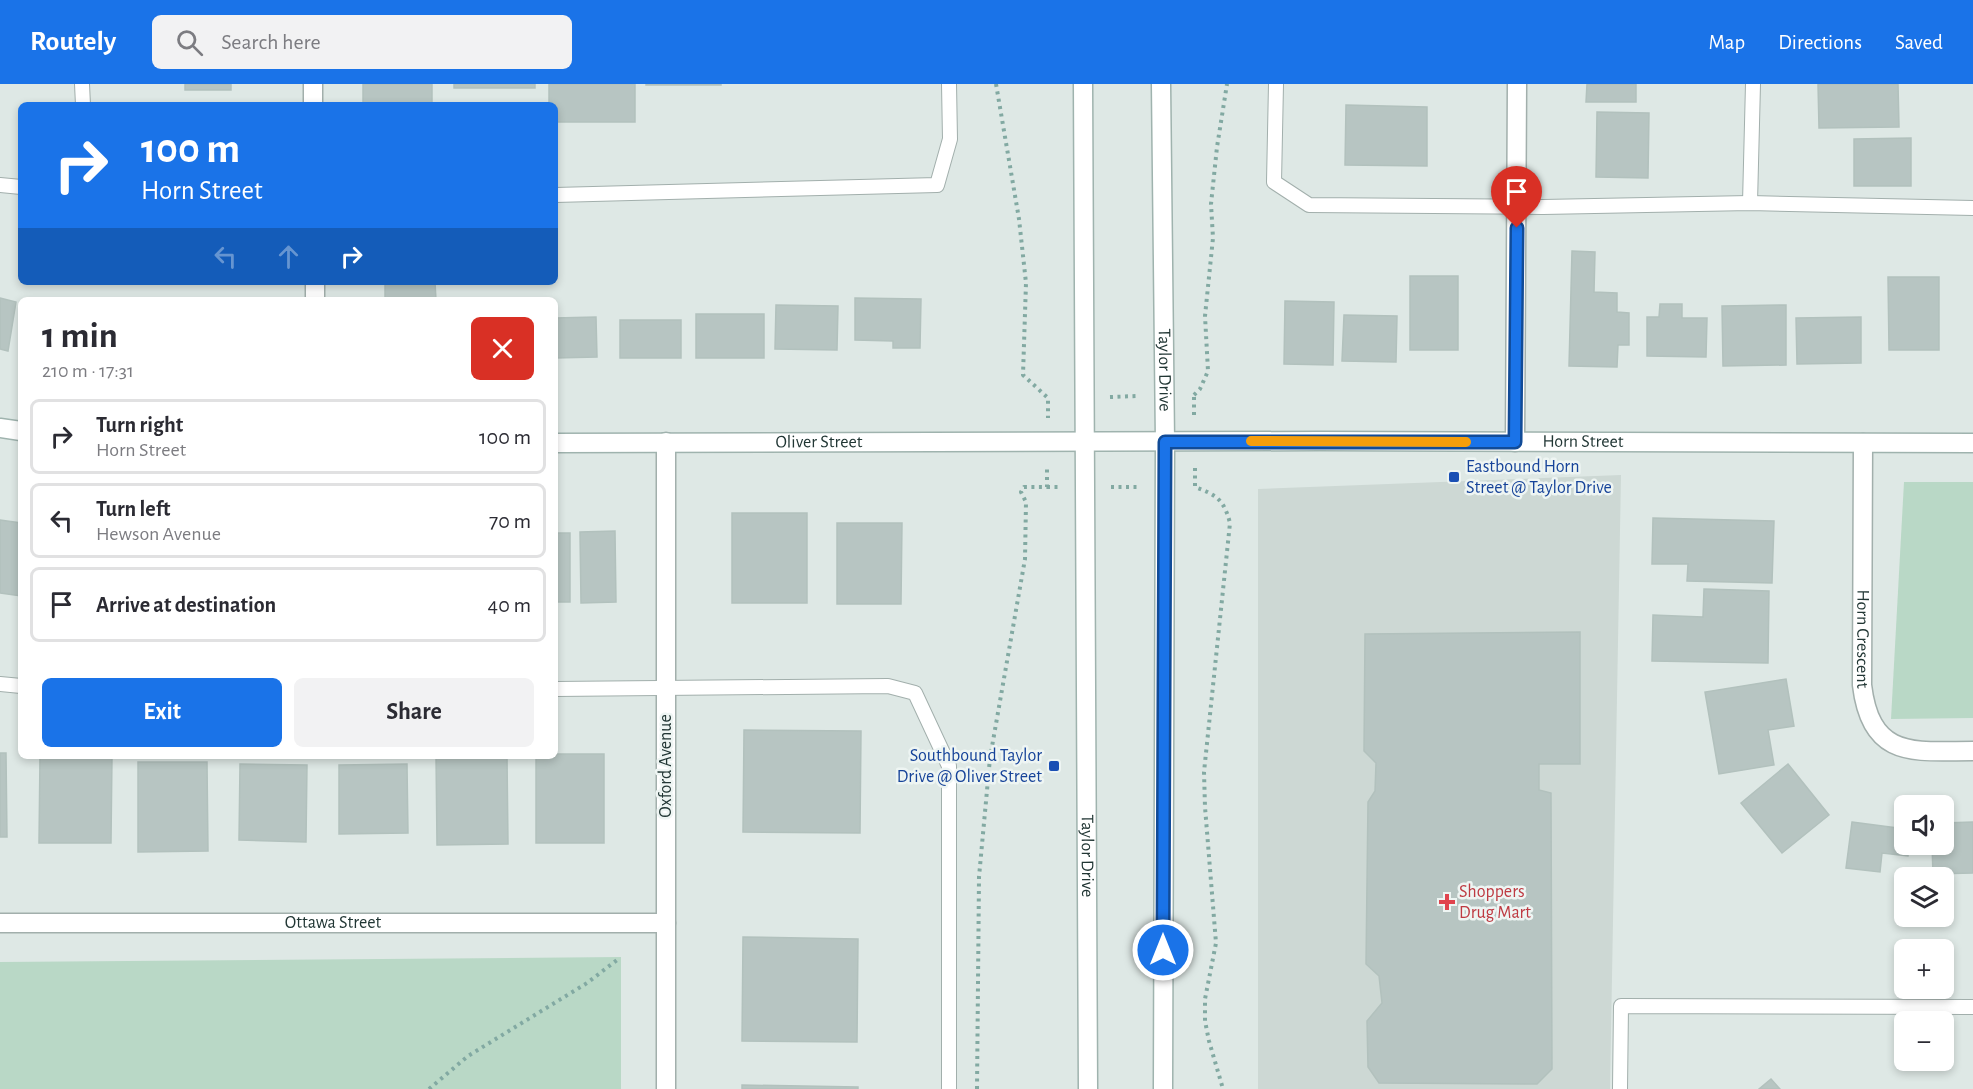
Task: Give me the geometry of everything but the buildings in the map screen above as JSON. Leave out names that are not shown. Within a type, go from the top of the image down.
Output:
[{"type":"street","points":[[313,84],[313,102]]},
{"type":"street","name":"Taylor Drive","points":[[1083,84],[1083,487],[1088,1089]]},
{"type":"street","name":"Taylor Drive","points":[[1161,84],[1165,442],[1163,1089]]},
{"type":"street","points":[[1515,442],[1517,84]]},
{"type":"street","points":[[0,428],[18,431]]},
{"type":"street","name":"Oxford Avenue","points":[[666,442],[666,1089]]},
{"type":"street","name":"Horn Street","points":[[1083,442],[1973,443]]},
{"type":"street","name":"Oliver Street","points":[[558,443],[1083,442]]},
{"type":"street","name":"Horn Crescent","points":[[1863,443],[1862,686],[1869,719],[1878,732],[1893,745],[1909,751],[1973,751]]},
{"type":"street","name":"Ottawa Street","points":[[0,923],[666,923]]},
{"type":"lane","points":[[82,84],[83,102]]},
{"type":"lane","points":[[558,195],[937,185],[950,140],[949,84]]},
{"type":"lane","points":[[1276,84],[1275,182],[1309,204],[1517,207],[1750,203],[1973,208]]},
{"type":"lane","points":[[1750,203],[1753,84]]},
{"type":"lane","points":[[0,185],[18,187]]},
{"type":"lane","points":[[0,684],[18,686]]},
{"type":"lane","points":[[558,690],[888,686],[915,693],[949,766],[949,1089]]},
{"type":"lane","points":[[1620,1089],[1621,1006],[1973,1007]]},
{"type":"path","points":[[996,84],[1019,219],[1026,283],[1023,375],[1048,398],[1194,395],[1200,389],[1208,371],[1205,316],[1213,238],[1211,204],[1227,84]]},
{"type":"path","points":[[1047,487],[1048,398]]},
{"type":"path","points":[[1194,441],[1195,488]]},
{"type":"path","points":[[977,1089],[979,877],[990,758],[1025,559],[1026,502],[1021,492],[1024,488],[1083,487],[1195,488],[1213,494],[1226,507],[1230,523],[1204,772],[1216,943],[1206,999],[1205,1021],[1223,1089]]},
{"type":"path","points":[[429,1089],[468,1056],[587,983],[617,960]]},
{"type":"shaded area","points":[[1621,475],[1610,1089],[1258,1089],[1258,489]]},
{"type":"green space","points":[[1904,482],[1973,482],[1973,718],[1891,719]]},
{"type":"green space","points":[[621,957],[621,1089],[0,1089],[0,962]]},
{"type":"slow traffic","points":[[1251,441],[1466,442]]},
{"type":"place","name":"Eastbound Horn Street @ Taylor Drive","points":[[1454,477]]},
{"type":"place","name":"Southbound Taylor Drive @ Oliver Street","points":[[1054,766]]},
{"type":"place","name":"Shoppers Drug Mart","points":[[1447,902]]},
{"type":"route","points":[[1163,950],[1165,442],[1515,442],[1517,228]]}]
